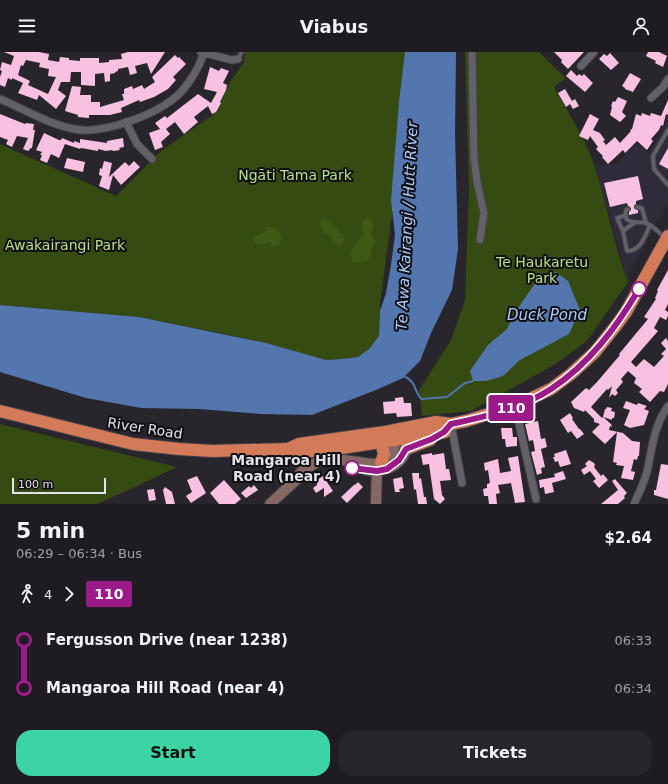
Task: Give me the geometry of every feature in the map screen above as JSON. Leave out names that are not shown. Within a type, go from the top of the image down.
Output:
[{"type":"highway","points":[[402,437],[432,439],[448,428],[515,406],[550,389],[571,374],[595,352],[626,312],[667,237]]},
{"type":"highway","name":"River Road","points":[[0,411],[133,444],[179,449],[288,449],[302,452],[342,448],[402,437]]},
{"type":"highway","points":[[402,437],[436,422],[448,428]]},
{"type":"highway","name":"River Road","points":[[288,449],[299,444],[402,437]]},
{"type":"highway","points":[[378,466],[384,454],[381,442]]},
{"type":"main road","points":[[378,466],[390,458],[396,445],[402,437]]},
{"type":"main road","points":[[270,504],[296,480],[302,472],[323,460],[343,460],[387,469],[396,464],[402,437]]},
{"type":"main road","points":[[376,504],[378,466]]},
{"type":"street","points":[[0,99],[53,122],[74,129],[97,130],[110,128],[162,106],[180,93],[192,79],[202,52],[232,60],[238,59]]},
{"type":"street","points":[[472,52],[474,158],[477,182],[484,213],[480,240]]},
{"type":"street","points":[[581,66],[594,52]]},
{"type":"street","points":[[650,98],[663,87],[668,79]]},
{"type":"street","points":[[126,122],[137,144],[152,159]]},
{"type":"street","points":[[515,406],[536,499]]},
{"type":"street","points":[[634,504],[643,484],[656,431],[668,406]]},
{"type":"street","points":[[448,428],[462,483]]},
{"type":"lane","points":[[238,59],[242,52]]},
{"type":"lane","points":[[668,130],[653,156],[654,169],[668,185]]},
{"type":"lane","points":[[626,215],[617,218],[623,231],[627,251],[632,251],[638,248],[642,242],[648,224],[642,208],[637,207]]},
{"type":"lane","points":[[628,209],[626,210],[626,215],[628,220],[634,223],[648,224],[667,237]]},
{"type":"lane","points":[[623,231],[634,223]]},
{"type":"shaded area","points":[[668,120],[668,204],[629,273],[628,282],[595,165],[616,164],[637,143],[649,153]]},
{"type":"green space","points":[[245,52],[405,52],[401,147],[380,304],[379,336],[369,349],[358,357],[326,360],[239,337],[139,317],[0,305],[0,144],[116,196],[162,150],[213,115],[230,82],[244,62]]},
{"type":"green space","name":"Te Haukaretu Park","points":[[465,52],[539,52],[566,78],[554,87],[582,136],[595,167],[628,282],[587,341],[554,365],[471,411],[422,416],[419,390],[451,340],[465,300],[469,190]]},
{"type":"green space","points":[[366,218],[371,218],[372,220],[373,226],[370,235],[374,240],[375,245],[372,246],[370,258],[368,260],[353,262],[350,255],[356,243],[365,234],[361,230],[362,221]]},
{"type":"green space","points":[[323,219],[327,219],[335,227],[338,227],[338,233],[342,234],[344,238],[343,243],[340,245],[336,244],[330,236],[322,231],[320,222]]},
{"type":"green space","points":[[270,227],[278,230],[281,234],[280,243],[277,246],[272,247],[269,242],[261,245],[254,242],[255,236],[266,231],[266,228]]},
{"type":"green space","points":[[0,424],[177,467],[97,504],[0,504]]},
{"type":"water","name":"Te Awa Kairangi / Hutt River","points":[[405,52],[456,52],[455,134],[458,249],[452,290],[431,333],[420,361],[403,378],[312,415],[261,414],[199,409],[141,408],[86,398],[0,372],[0,305],[139,317],[266,343],[326,360],[358,357],[369,349],[379,336],[380,311],[386,293],[395,235],[391,200],[399,102]]},
{"type":"water","name":"Duck Pond","points":[[556,272],[568,281],[580,310],[569,334],[520,360],[503,376],[486,381],[473,381],[470,371],[488,345],[507,329],[514,314],[536,282],[543,276]]},
{"type":"building","points":[[4,52],[39,52],[49,54],[48,60],[59,62],[60,57],[80,61],[80,58],[99,58],[99,63],[109,62],[109,60],[122,59],[121,54],[128,52],[165,52],[151,74],[147,63],[135,66],[137,73],[130,75],[128,67],[118,69],[115,73],[110,74],[110,81],[105,82],[104,73],[95,74],[95,86],[81,85],[81,72],[71,72],[70,82],[61,82],[58,90],[66,96],[56,109],[39,95],[37,100],[18,93],[23,83],[12,78],[12,80],[8,78],[5,87],[0,85],[2,71],[0,70],[2,62],[11,65],[14,56]],"holes":[[[26,60],[40,63],[39,67],[49,69],[48,76],[56,77],[48,94],[28,85],[30,81],[18,75],[21,65],[23,66]]]},
{"type":"building","points":[[554,52],[584,52],[568,69]]},
{"type":"building","points":[[648,52],[659,52],[667,56],[663,67],[655,63],[656,61],[646,56]]},
{"type":"building","points":[[610,53],[619,63],[611,70],[599,59],[604,54],[607,56]]},
{"type":"building","points":[[175,55],[186,64],[173,77],[176,80],[168,89],[154,97],[140,102],[139,100],[121,108],[122,112],[110,115],[89,115],[89,118],[78,117],[78,115],[65,111],[72,86],[81,87],[80,95],[91,95],[91,102],[100,102],[100,107],[124,100],[122,94],[124,94],[124,89],[132,86],[133,89],[142,85],[144,89],[155,82],[152,77]]},
{"type":"building","points":[[210,67],[219,71],[221,68],[229,71],[223,83],[227,85],[226,90],[216,112],[212,114],[208,106],[194,117],[198,122],[184,134],[175,122],[166,129],[170,134],[161,142],[163,147],[155,150],[149,133],[160,129],[155,123],[165,116],[167,118],[198,94],[211,103],[217,92],[204,89]]},
{"type":"building","points":[[571,70],[577,76],[579,74],[582,76],[584,74],[593,83],[585,92],[566,76]]},
{"type":"building","points":[[630,73],[641,79],[633,92],[622,86]]},
{"type":"building","points":[[565,89],[572,101],[575,99],[579,106],[573,109],[570,104],[566,107],[558,93]]},
{"type":"building","points":[[618,97],[627,101],[622,112],[626,116],[620,122],[610,115],[613,101],[615,102]]},
{"type":"building","points":[[668,100],[668,115],[666,114],[663,126],[661,125],[659,130],[651,139],[653,141],[647,150],[637,141],[625,153],[623,150],[608,164],[596,149],[598,147],[590,136],[588,140],[579,136],[590,114],[599,119],[593,130],[600,133],[605,140],[603,141],[606,145],[615,137],[620,143],[631,131],[630,130],[632,129],[636,114],[641,116],[642,113],[650,116],[651,113],[661,116]]},
{"type":"building","points":[[0,114],[25,124],[34,124],[33,130],[35,130],[32,148],[28,151],[23,149],[28,138],[17,136],[12,147],[6,144],[8,140],[0,137]]},
{"type":"building","points":[[44,133],[59,140],[62,138],[74,143],[74,141],[80,143],[80,139],[107,143],[107,141],[123,138],[124,147],[119,148],[120,150],[106,151],[98,149],[98,151],[80,149],[65,144],[59,158],[51,154],[47,163],[40,160],[42,155],[40,155],[42,152],[36,150]]},
{"type":"building","points":[[668,148],[668,169],[659,164]]},
{"type":"building","points":[[67,158],[85,162],[83,172],[64,168]]},
{"type":"building","points":[[104,161],[112,163],[109,177],[125,162],[129,166],[134,161],[140,167],[121,185],[113,175],[109,190],[99,186],[102,176],[99,175],[100,168],[102,169]]},
{"type":"building","points":[[638,176],[643,199],[636,201],[634,206],[634,208],[638,210],[638,213],[629,215],[631,209],[627,203],[610,207],[604,183]]},
{"type":"building","points":[[668,270],[668,304],[665,310],[668,312],[668,316],[666,320],[660,317],[654,328],[658,331],[631,362],[636,367],[644,359],[654,367],[664,356],[661,354],[666,349],[661,343],[666,338],[668,341],[668,384],[664,392],[660,391],[650,402],[639,392],[642,389],[634,383],[636,378],[628,371],[621,379],[623,382],[616,390],[618,393],[615,396],[612,394],[609,398],[612,386],[608,390],[607,389],[591,407],[602,418],[603,417],[611,424],[612,427],[610,426],[609,430],[623,433],[632,441],[640,442],[639,456],[637,460],[634,459],[631,471],[635,472],[633,480],[621,478],[624,466],[616,465],[617,463],[613,462],[617,432],[605,444],[592,432],[600,424],[594,422],[594,419],[585,410],[584,412],[574,408],[571,402],[586,388],[589,390],[597,382],[648,319],[644,317],[656,299],[657,290]]},
{"type":"building","points":[[403,397],[404,403],[411,403],[412,416],[397,417],[396,413],[384,414],[383,402],[395,401],[395,398]]},
{"type":"building","points":[[626,401],[637,405],[638,403],[647,406],[644,409],[649,411],[644,425],[630,428],[624,425],[630,410],[623,408]]},
{"type":"building","points":[[607,407],[612,408],[611,411],[615,412],[612,420],[603,417]]},
{"type":"building","points":[[570,413],[573,418],[572,419],[584,434],[577,439],[571,431],[568,433],[560,420]]},
{"type":"building","points":[[538,421],[541,439],[545,438],[547,447],[541,449],[545,467],[541,468],[542,473],[537,475],[531,452],[535,451],[533,440],[529,441],[525,424]]},
{"type":"building","points":[[501,428],[512,428],[513,437],[517,437],[517,446],[506,447],[505,439],[502,439]]},
{"type":"building","points":[[566,450],[571,464],[560,467],[558,461],[555,462],[553,457],[555,457],[554,454]]},
{"type":"building","points":[[432,453],[432,455],[444,453],[446,469],[449,469],[451,480],[440,481],[442,495],[445,499],[440,504],[434,499],[429,464],[423,465],[421,455]]},
{"type":"building","points":[[518,456],[525,502],[515,503],[511,483],[498,485],[500,493],[496,494],[497,504],[489,504],[488,496],[484,496],[483,489],[487,488],[487,484],[490,483],[488,470],[485,471],[484,463],[498,459],[500,473],[511,471],[508,458]]},
{"type":"building","points":[[589,460],[594,463],[594,467],[601,476],[603,474],[608,480],[599,488],[593,481],[596,479],[590,471],[584,475],[581,470],[587,466],[585,464]]},
{"type":"building","points":[[661,464],[668,465],[668,499],[654,495]]},
{"type":"building","points":[[563,471],[566,479],[552,483],[554,492],[545,494],[544,487],[540,488],[539,480],[555,477],[554,474]]},
{"type":"building","points":[[412,473],[419,473],[419,479],[421,478],[424,497],[426,497],[427,504],[418,504],[416,489],[414,490]]},
{"type":"building","points":[[197,476],[206,493],[191,503],[186,496],[192,492],[187,480]]},
{"type":"building","points":[[323,476],[333,491],[324,497],[324,488],[316,493],[313,488],[317,485],[317,480]]},
{"type":"building","points":[[402,477],[404,488],[399,489],[400,492],[395,492],[393,479]]},
{"type":"building","points":[[615,479],[627,493],[624,496],[625,498],[618,504],[601,504],[618,490],[612,481]]},
{"type":"building","points":[[224,480],[241,499],[235,504],[219,504],[210,493]]},
{"type":"building","points":[[358,482],[363,487],[347,503],[341,497]]},
{"type":"building","points":[[254,485],[258,490],[246,498],[241,493],[249,486],[251,488]]},
{"type":"building","points":[[165,487],[172,492],[175,504],[166,504],[163,490]]},
{"type":"building","points":[[154,489],[156,500],[149,501],[147,490]]},
{"type":"waterway","points":[[402,375],[413,383],[421,399],[447,397],[465,383],[473,381]]},
{"type":"bus line","name":"110","points":[[352,468],[382,471],[396,464],[406,449],[432,439],[444,432],[451,424],[495,413],[515,406],[550,389],[571,374],[595,352],[626,312],[639,289]]},
{"type":"place","name":"Mangaroa Hill Road (near 4)","points":[[352,468]]},
{"type":"park label","name":"Ngāti Tama Park","points":[[295,175]]},
{"type":"park label","name":"Awakairangi Park","points":[[65,245]]}]
